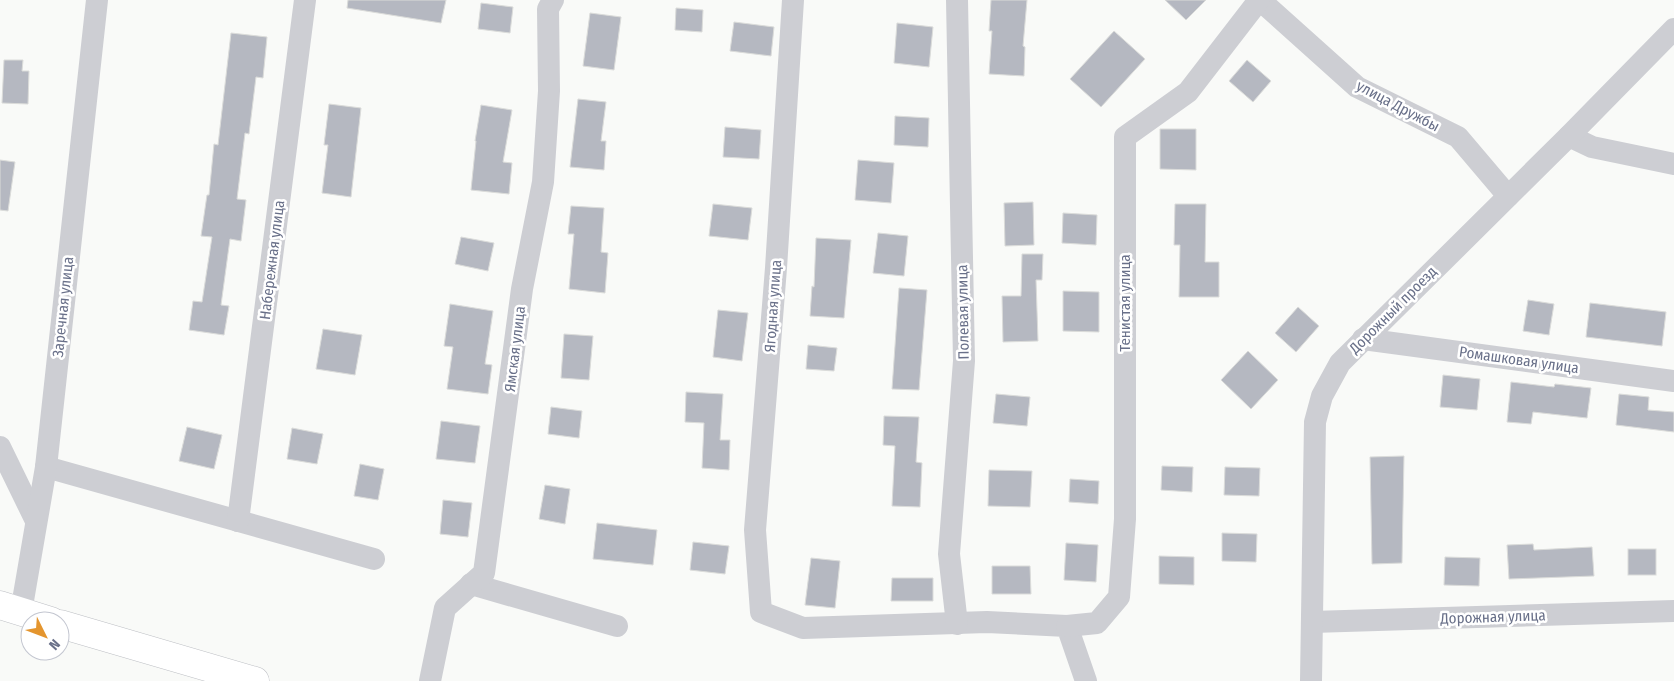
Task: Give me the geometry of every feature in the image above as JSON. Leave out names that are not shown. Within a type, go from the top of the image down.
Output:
[{"type":"main road","points":[[70,627],[255,681]]},
{"type":"street","name":"Заречная улица","points":[[10,609],[36,521],[46,467],[97,0]]},
{"type":"street","name":"Набережная улица","points":[[238,521],[305,0]]},
{"type":"street","name":"Ямская улица","points":[[430,681],[445,608],[484,572],[522,289],[543,182],[549,91],[548,9],[552,0]]},
{"type":"street","name":"Ягодная улица","points":[[794,0],[776,268],[755,530],[761,612],[803,628],[957,624]]},
{"type":"street","name":"Полевая улица","points":[[956,0],[964,361],[949,554],[957,624]]},
{"type":"street","name":"улица Дружбы","points":[[1259,0],[1357,87],[1458,138],[1508,196]]},
{"type":"street","name":"Тенистая улица","points":[[1067,626],[1097,623],[1119,597],[1125,519],[1125,137],[1188,92],[1259,0]]},
{"type":"street","name":"Дорожный проезд","points":[[1311,681],[1315,422],[1322,396],[1340,363],[1674,29]]},
{"type":"street","points":[[1569,136],[1592,147],[1674,164]]},
{"type":"street","name":"Ромашковая улица","points":[[1363,339],[1674,381]]},
{"type":"street","points":[[0,447],[36,521]]},
{"type":"street","points":[[46,467],[374,559]]},
{"type":"street","points":[[471,584],[617,626]]},
{"type":"street","name":"Дорожная улица","points":[[1312,622],[1674,611]]},
{"type":"street","points":[[957,624],[986,622],[1067,626],[1086,681]]},
{"type":"building","points":[[348,0],[446,0],[441,23],[347,8]]},
{"type":"building","points":[[991,0],[1027,0],[1023,46],[1025,47],[1024,76],[989,74],[992,31],[989,31]]},
{"type":"building","points":[[1165,0],[1206,0],[1186,20]]},
{"type":"building","points":[[481,3],[513,7],[510,33],[478,29]]},
{"type":"building","points":[[676,8],[703,10],[702,32],[675,30]]},
{"type":"building","points":[[590,13],[621,17],[614,70],[583,66]]},
{"type":"building","points":[[734,22],[774,27],[771,56],[730,51]]},
{"type":"building","points":[[897,23],[933,27],[929,67],[894,63]]},
{"type":"building","points":[[1114,31],[1145,59],[1101,107],[1070,79]]},
{"type":"building","points":[[231,33],[267,37],[263,78],[256,77],[249,134],[245,133],[237,199],[246,200],[241,241],[230,239],[221,305],[229,306],[224,335],[189,330],[193,301],[202,302],[212,237],[201,236],[207,195],[209,195],[214,144],[218,145]]},
{"type":"building","points":[[4,60],[23,60],[22,71],[29,71],[28,104],[2,103]]},
{"type":"building","points":[[1247,60],[1271,81],[1253,102],[1229,81]]},
{"type":"building","points":[[578,99],[606,102],[601,141],[606,141],[604,170],[570,167]]},
{"type":"building","points":[[329,104],[361,108],[351,197],[322,193],[328,145],[324,145]]},
{"type":"building","points":[[481,105],[512,110],[503,162],[512,163],[509,194],[471,190],[475,141]]},
{"type":"building","points":[[895,116],[929,118],[928,147],[894,145]]},
{"type":"building","points":[[725,127],[761,130],[759,159],[723,157]]},
{"type":"building","points":[[1160,129],[1196,129],[1196,170],[1160,169]]},
{"type":"building","points":[[0,160],[15,162],[8,211],[0,210]]},
{"type":"building","points":[[858,160],[894,163],[891,203],[855,200]]},
{"type":"building","points":[[1033,202],[1034,245],[1005,246],[1004,203]]},
{"type":"building","points":[[713,204],[752,208],[748,240],[709,236]]},
{"type":"building","points":[[1175,204],[1206,204],[1205,262],[1219,262],[1219,297],[1179,297],[1180,245],[1174,245]]},
{"type":"building","points":[[571,206],[604,208],[601,252],[608,253],[605,293],[569,289],[574,234],[568,234]]},
{"type":"building","points":[[1063,213],[1097,215],[1096,245],[1062,243]]},
{"type":"building","points":[[878,233],[908,236],[904,276],[873,273]]},
{"type":"building","points":[[461,237],[494,243],[488,271],[455,264]]},
{"type":"building","points":[[816,238],[851,240],[844,318],[810,316],[812,286],[814,287]]},
{"type":"building","points":[[1022,254],[1043,254],[1042,280],[1036,280],[1038,341],[1003,342],[1002,296],[1021,296]]},
{"type":"building","points":[[899,288],[927,290],[919,390],[892,389]]},
{"type":"building","points":[[1063,291],[1099,292],[1099,332],[1063,331]]},
{"type":"building","points":[[1528,300],[1554,304],[1549,335],[1523,331]]},
{"type":"building","points":[[1590,303],[1666,312],[1662,346],[1586,337]]},
{"type":"building","points":[[450,304],[493,311],[485,364],[492,365],[488,394],[447,389],[453,347],[444,346]]},
{"type":"building","points":[[1298,307],[1319,326],[1296,352],[1275,333]]},
{"type":"building","points":[[718,310],[748,313],[742,361],[713,357]]},
{"type":"building","points":[[323,329],[362,335],[355,375],[316,369]]},
{"type":"building","points":[[564,334],[593,336],[589,380],[561,378]]},
{"type":"building","points":[[808,345],[837,348],[834,371],[806,369]]},
{"type":"building","points":[[1248,351],[1278,380],[1251,409],[1221,380]]},
{"type":"building","points":[[1443,375],[1480,379],[1477,410],[1440,407]]},
{"type":"building","points":[[1511,382],[1554,387],[1555,384],[1591,388],[1587,418],[1533,412],[1531,424],[1507,422]]},
{"type":"building","points":[[686,392],[723,394],[720,440],[730,440],[729,470],[702,468],[704,423],[685,422]]},
{"type":"building","points":[[996,394],[1030,397],[1027,426],[993,423]]},
{"type":"building","points":[[1619,394],[1649,397],[1648,410],[1674,412],[1674,432],[1616,425]]},
{"type":"building","points":[[551,407],[582,411],[579,438],[548,434]]},
{"type":"building","points":[[884,416],[919,417],[916,462],[922,463],[920,507],[892,506],[895,446],[883,445]]},
{"type":"building","points":[[441,421],[480,426],[475,463],[436,459]]},
{"type":"building","points":[[187,427],[222,435],[214,469],[179,461]]},
{"type":"building","points":[[292,428],[323,434],[317,464],[287,459]]},
{"type":"building","points":[[1404,456],[1402,563],[1372,564],[1370,457]]},
{"type":"building","points":[[360,464],[384,469],[378,500],[354,496]]},
{"type":"building","points":[[1162,466],[1193,467],[1192,492],[1161,490]]},
{"type":"building","points":[[1225,467],[1260,468],[1259,496],[1224,495]]},
{"type":"building","points":[[989,470],[1032,471],[1030,507],[988,506]]},
{"type":"building","points":[[1070,479],[1099,481],[1098,504],[1069,502]]},
{"type":"building","points":[[545,485],[570,489],[565,524],[539,519]]},
{"type":"building","points":[[443,500],[472,503],[468,537],[440,534]]},
{"type":"building","points":[[597,523],[657,530],[653,565],[593,559]]},
{"type":"building","points":[[1222,533],[1257,534],[1256,562],[1222,561]]},
{"type":"building","points":[[693,542],[729,546],[725,574],[690,570]]},
{"type":"building","points":[[1066,543],[1098,545],[1096,582],[1064,580]]},
{"type":"building","points":[[1533,544],[1534,550],[1592,547],[1594,576],[1509,579],[1507,545]]},
{"type":"building","points":[[1628,549],[1656,549],[1656,575],[1628,575]]},
{"type":"building","points":[[1159,556],[1194,557],[1194,585],[1159,584]]},
{"type":"building","points":[[1445,557],[1480,558],[1479,586],[1444,585]]},
{"type":"building","points":[[811,558],[840,561],[835,608],[805,605]]},
{"type":"building","points":[[992,566],[1030,566],[1031,594],[992,594]]},
{"type":"building","points":[[892,578],[933,578],[933,601],[891,601]]}]
